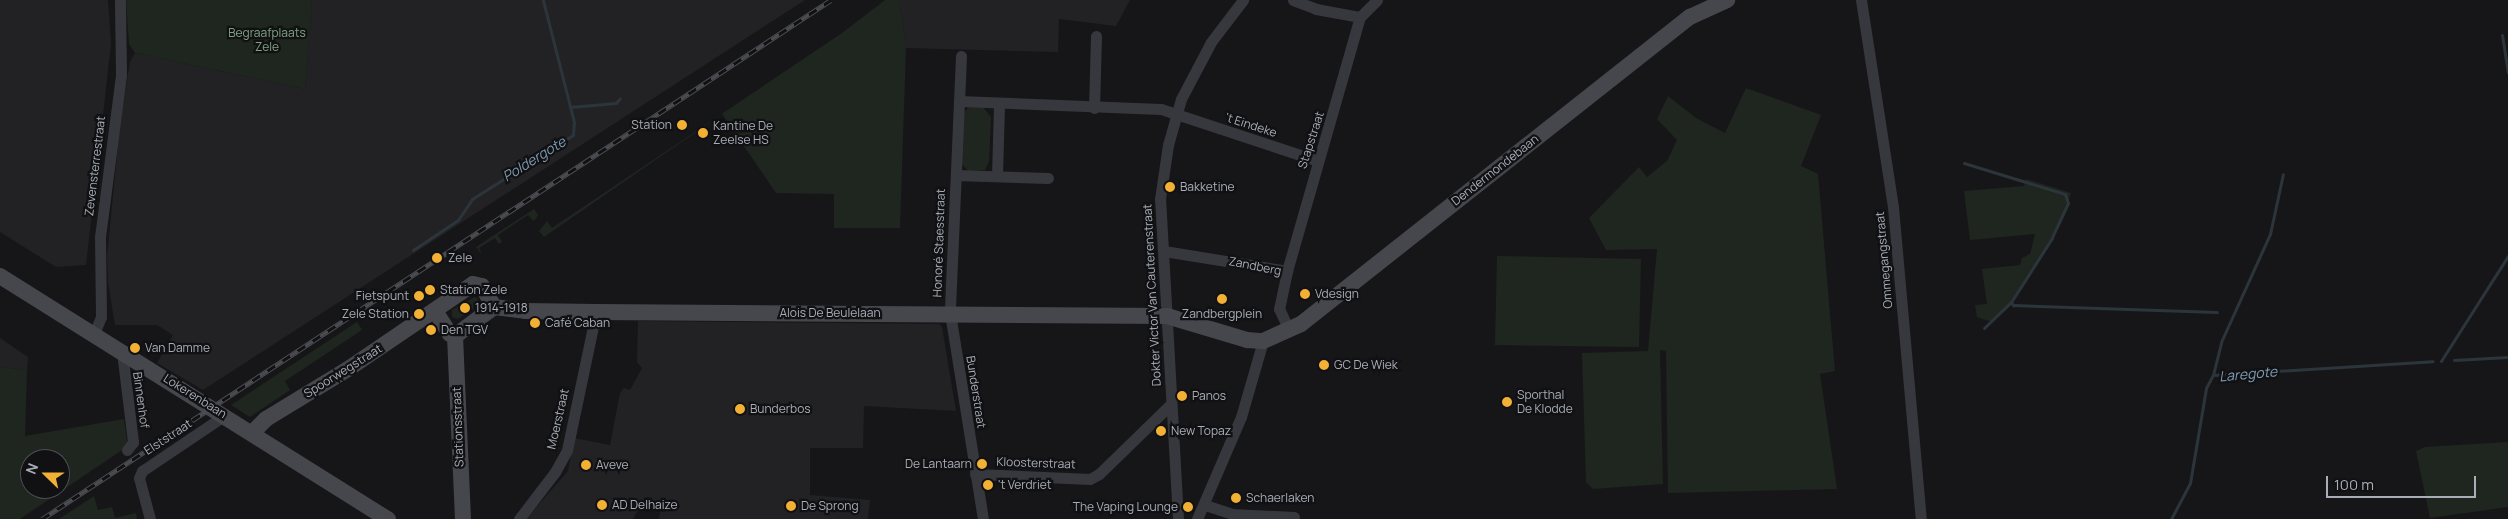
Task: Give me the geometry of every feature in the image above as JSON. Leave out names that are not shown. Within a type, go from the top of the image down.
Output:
[{"type":"street","name":"Zevensterrestraat","points":[[94,334],[101,317],[100,237],[121,75],[120,0]]},
{"type":"street","name":"Dokter Victor Van Cauterenstraat","points":[[1178,519],[1160,198],[1175,114],[1211,42],[1243,0]]},
{"type":"street","points":[[1293,0],[1316,9],[1360,17],[1377,0]]},
{"type":"street","name":"Dendermondebaan","points":[[1263,341],[1289,330],[1321,308],[1690,17],[1727,0]]},
{"type":"street","name":"Ommegangstraat","points":[[1861,0],[1890,181],[1921,519]]},
{"type":"street","name":"Stapstraat","points":[[1287,271],[1318,162],[1324,152],[1360,17]]},
{"type":"street","points":[[1094,108],[1096,36]]},
{"type":"street","name":"Honoré Staesstraat","points":[[950,313],[961,56]]},
{"type":"street","points":[[959,101],[999,102],[997,176]]},
{"type":"street","name":"'t Eindeke","points":[[999,102],[1094,108],[1161,109],[1318,162]]},
{"type":"street","name":"Honoré Staesstraat","points":[[956,174],[1048,178]]},
{"type":"street","name":"Zandberg","points":[[1164,251],[1287,271],[1279,308],[1289,330]]},
{"type":"street","name":"Lokerenbaan","points":[[0,276],[253,432],[388,519]]},
{"type":"street","name":"Spoorwegstraat","points":[[253,432],[266,418],[435,311],[473,284],[479,283],[494,307]]},
{"type":"street","points":[[435,311],[450,334],[455,336],[494,307]]},
{"type":"street","name":"Alois De Beulelaan","points":[[494,307],[525,311],[596,312],[1167,316]]},
{"type":"street","name":"Moerstraat","points":[[519,519],[555,472],[566,450],[596,312]]},
{"type":"street","name":"Bunderstraat","points":[[950,313],[975,474]]},
{"type":"street","points":[[1167,316],[1247,340],[1263,341],[1241,417],[1205,505],[1197,519]]},
{"type":"street","name":"Stationsstraat","points":[[455,336],[463,519]]},
{"type":"street","name":"Binnenhof","points":[[122,352],[133,442],[127,450]]},
{"type":"street","name":"Kloosterstraat","points":[[975,474],[1090,479],[1099,474],[1172,404]]},
{"type":"street","name":"Elststraat","points":[[150,519],[139,478],[142,471],[225,415]]},
{"type":"street","points":[[975,474],[983,519]]},
{"type":"street","points":[[1205,505],[1232,514],[1294,517]]},
{"type":"shaded area","points":[[0,0],[108,0],[111,44],[86,265],[56,267],[0,232]]},
{"type":"shaded area","points":[[312,0],[805,0],[203,390],[157,363],[173,335],[157,325],[115,325],[108,283],[107,256],[120,125],[130,62],[135,53],[305,89]]},
{"type":"shaded area","points":[[899,0],[1130,0],[1116,26],[1059,19],[1058,52],[906,48]]},
{"type":"shaded area","name":"Bunderbos","points":[[638,321],[939,324],[942,327],[956,411],[864,406],[863,448],[810,448],[810,495],[870,500],[868,519],[659,519],[661,507],[642,503],[633,519],[526,519],[568,471],[574,438],[610,445],[620,393],[624,388],[630,390],[642,368],[637,362]]},
{"type":"shaded area","points":[[0,338],[28,357],[27,370],[0,367]]},
{"type":"green space","name":"Begraafplaats Zele","points":[[126,0],[312,0],[305,89],[135,53],[129,44]]},
{"type":"green space","points":[[885,0],[899,0],[906,47],[900,228],[834,228],[834,194],[776,193],[722,114],[544,237],[539,231],[547,221],[552,228],[842,33]]},
{"type":"green space","points":[[1746,88],[1821,115],[1801,166],[1818,174],[1835,371],[1820,374],[1837,489],[1668,493],[1666,351],[1660,350],[1663,484],[1593,489],[1586,482],[1582,353],[1648,351],[1657,249],[1606,250],[1589,218],[1639,167],[1647,177],[1667,161],[1677,140],[1657,119],[1668,96],[1696,118],[1725,133]]},
{"type":"green space","points":[[969,107],[984,108],[991,117],[989,162],[985,170],[968,171],[961,163],[962,115]]},
{"type":"green space","points":[[2026,179],[2071,193],[2054,238],[2024,286],[1992,322],[1977,317],[1975,305],[1987,304],[1982,269],[2020,265],[2022,258],[2030,254],[2035,234],[1970,240],[1964,191],[2024,186]]},
{"type":"green space","points":[[534,209],[538,215],[536,219],[533,221],[528,215],[498,235],[502,242],[499,244],[495,238],[479,248],[482,255],[476,247]]},
{"type":"green space","points":[[1497,256],[1641,259],[1639,347],[1495,345]]},
{"type":"green space","points":[[475,297],[478,300],[477,306],[458,319],[452,317],[452,310]]},
{"type":"green space","points":[[357,322],[362,330],[285,381],[290,390],[250,417],[231,405]]},
{"type":"green space","points":[[0,367],[27,370],[25,436],[124,419],[128,446],[70,485],[70,449],[20,449],[20,499],[50,499],[20,519],[0,519]]},
{"type":"green space","points":[[2508,442],[2508,507],[2430,518],[2416,451],[2425,447]]},
{"type":"green space","points":[[94,496],[98,510],[112,507],[115,518],[136,513],[137,519],[59,519]]},
{"type":"waterway","name":"Poldergote","points":[[413,250],[458,220],[472,199],[573,135],[574,122],[543,0]]},
{"type":"waterway","points":[[2502,35],[2508,73]]},
{"type":"waterway","points":[[570,107],[616,103],[620,98]]},
{"type":"waterway","points":[[1964,163],[2065,194],[2068,203],[2052,238],[2011,302],[2013,305],[2217,312]]},
{"type":"waterway","points":[[2213,375],[2221,342],[2270,234],[2283,174]]},
{"type":"waterway","points":[[2441,361],[2508,256]]},
{"type":"waterway","points":[[1984,328],[2011,302]]},
{"type":"waterway","name":"Laregote","points":[[2454,360],[2508,357]]},
{"type":"waterway","name":"Laregote","points":[[2171,519],[2190,483],[2206,388],[2213,375],[2433,361]]},
{"type":"railway","points":[[42,519],[831,0]]},
{"type":"place","name":"Station","points":[[682,125]]},
{"type":"place","name":"Kantine De Zeelse HS","points":[[703,133]]},
{"type":"place","name":"Bakketine","points":[[1170,187]]},
{"type":"place","name":"Zele","points":[[437,258]]},
{"type":"place","name":"Station Zele","points":[[430,290]]},
{"type":"place","name":"Vdesign","points":[[1305,294]]},
{"type":"place","name":"Fietspunt","points":[[419,296]]},
{"type":"place","name":"Zandbergplein","points":[[1222,299]]},
{"type":"place","name":"1914-1918","points":[[465,308]]},
{"type":"place","name":"Zele Station","points":[[419,314]]},
{"type":"place","name":"Café Caban","points":[[535,323]]},
{"type":"place","name":"Den TGV","points":[[431,330]]},
{"type":"place","name":"Van Damme","points":[[135,348]]},
{"type":"place","name":"GC De Wiek","points":[[1324,365]]},
{"type":"place","name":"Panos","points":[[1182,396]]},
{"type":"place","name":"Sporthal De Klodde","points":[[1507,402]]},
{"type":"place","name":"Bunderbos","points":[[740,409]]},
{"type":"place","name":"New Topaz","points":[[1161,431]]},
{"type":"place","name":"De Lantaarn","points":[[982,464]]},
{"type":"place","name":"Aveve","points":[[586,465]]},
{"type":"place","name":"'t Verdriet","points":[[988,485]]},
{"type":"place","name":"Schaerlaken","points":[[1236,498]]},
{"type":"place","name":"AD Delhaize","points":[[602,505]]},
{"type":"place","name":"De Sprong","points":[[791,506]]},
{"type":"place","name":"The Vaping Lounge","points":[[1188,507]]}]
